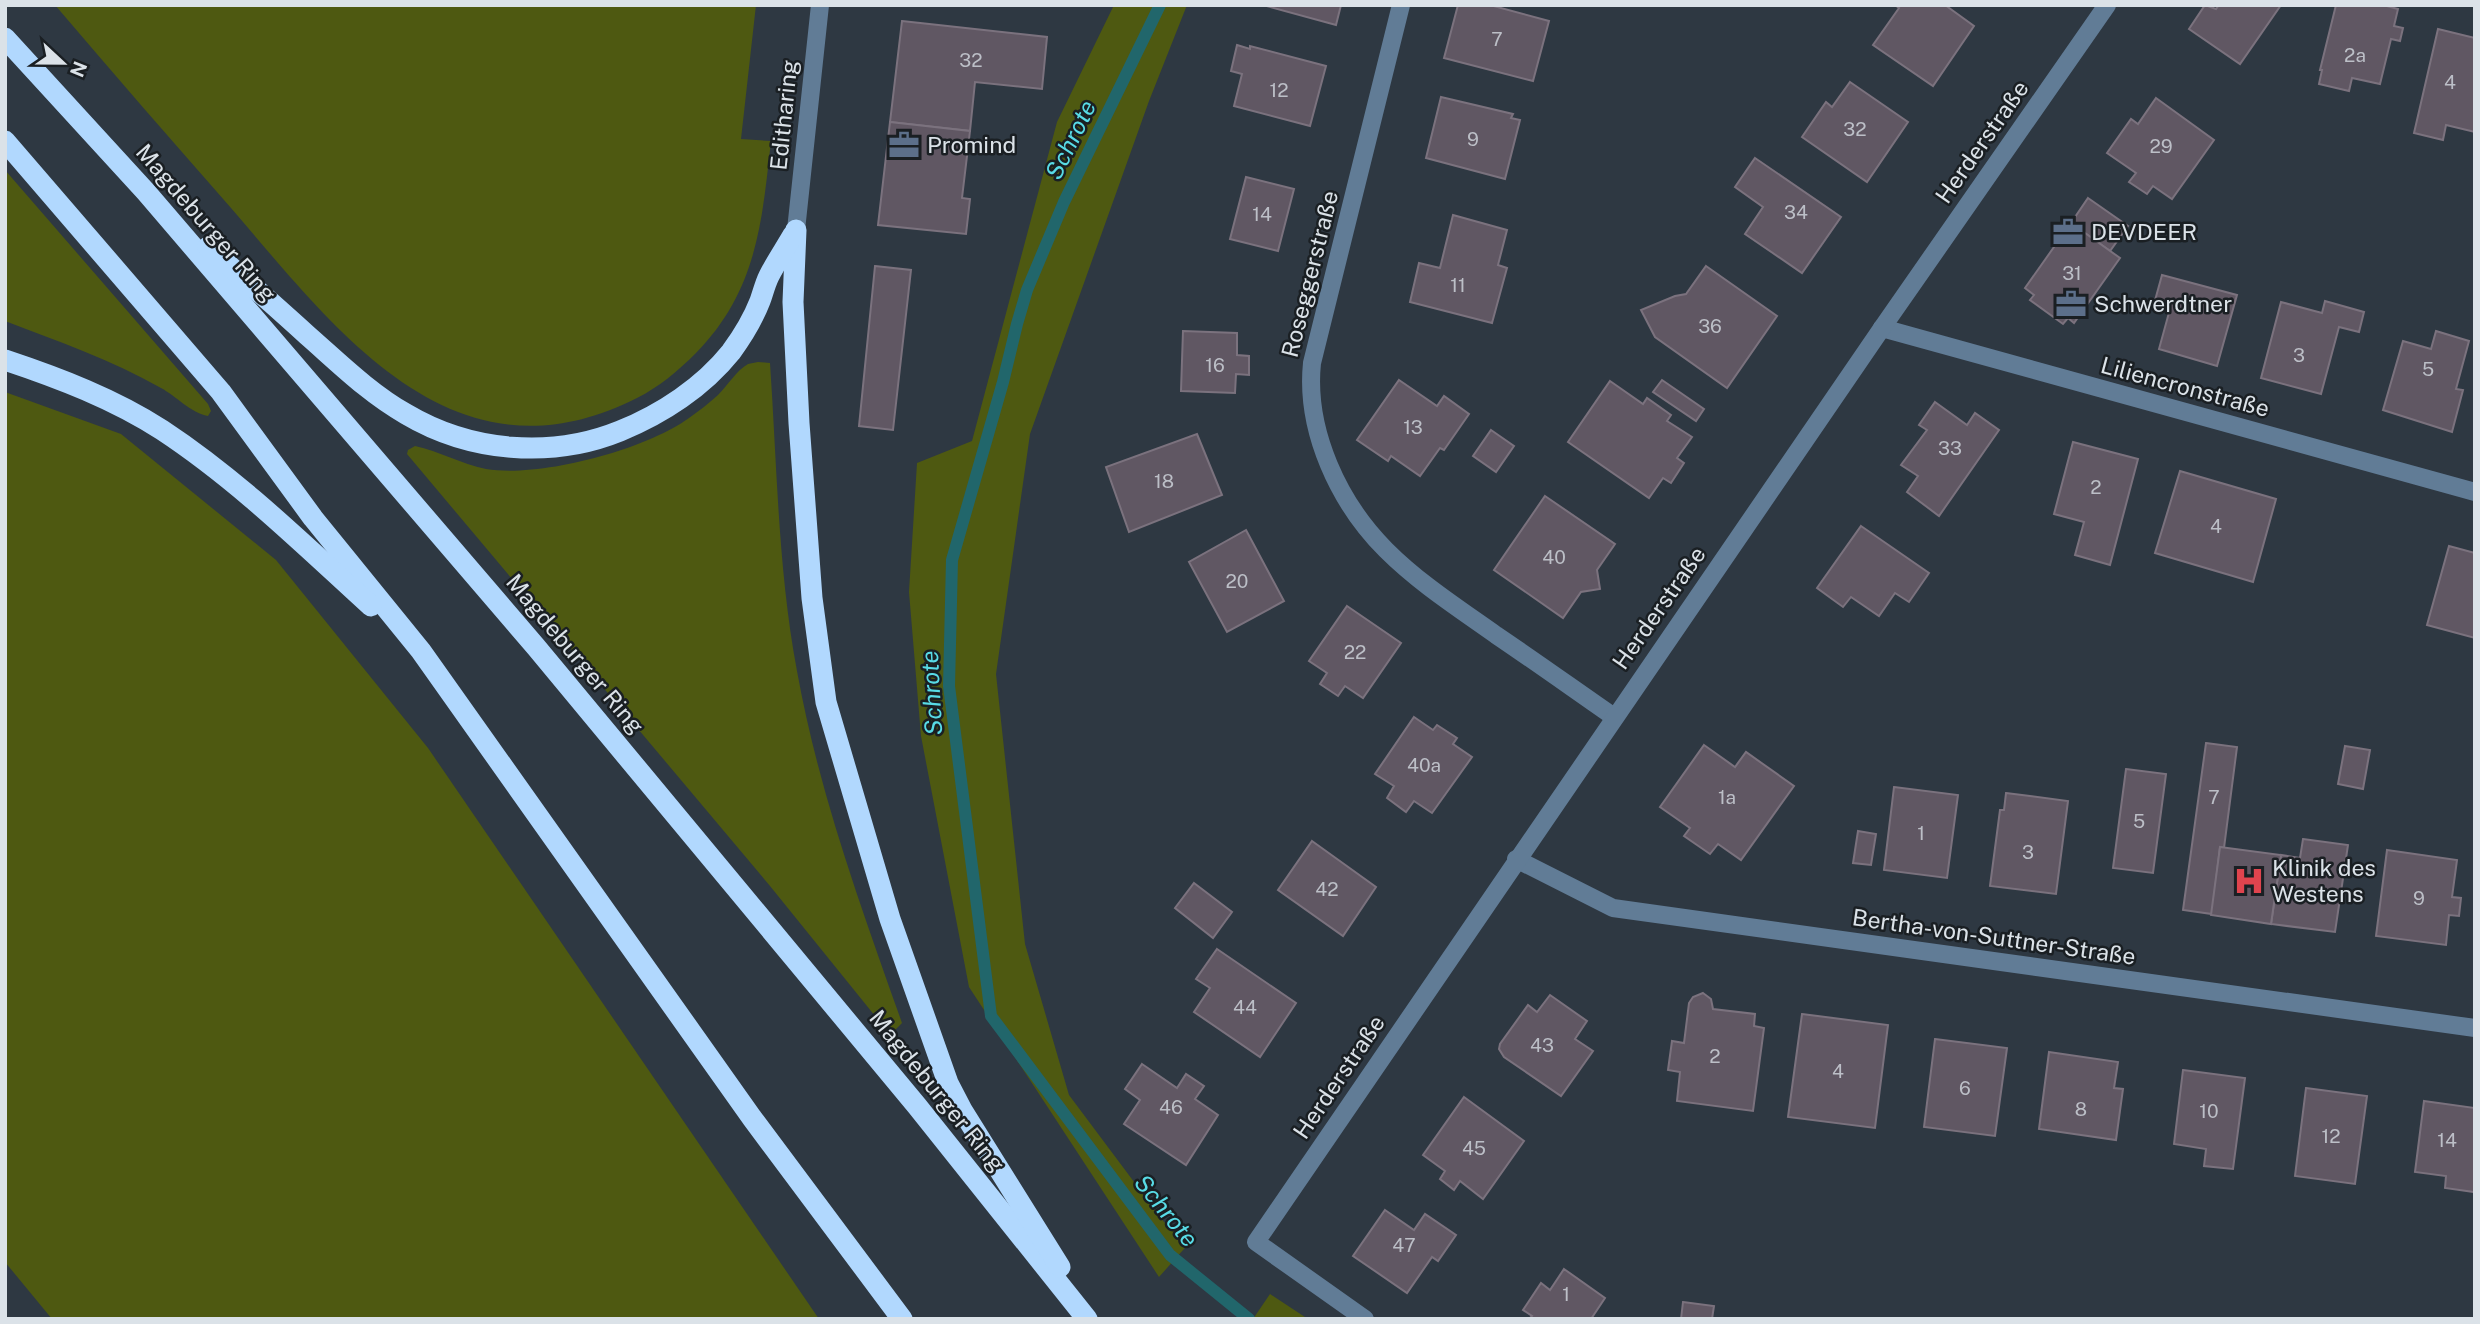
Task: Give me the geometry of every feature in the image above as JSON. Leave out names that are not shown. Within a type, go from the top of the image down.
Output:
[{"type":"highway","name":"Magdeburger Ring","points":[[5,38],[146,192],[545,657],[917,1106],[1087,1319]]},
{"type":"highway","points":[[5,141],[221,392],[313,518],[421,651],[752,1118],[902,1319]]},
{"type":"highway","points":[[146,192],[359,381],[390,404],[453,436],[492,445],[532,448],[557,447],[608,436],[654,415],[694,388],[732,351],[750,320],[768,278],[796,230]]},
{"type":"highway","points":[[796,230],[793,302],[800,436],[811,598],[826,702],[890,919],[948,1083],[962,1110],[1093,1319]]},
{"type":"highway","points":[[5,360],[62,380],[160,428],[232,481],[421,651]]},
{"type":"street","name":"Editharing","points":[[796,230],[821,5]]},
{"type":"street","name":"Roseggerstraße","points":[[1401,5],[1312,363],[1311,390],[1320,439],[1337,482],[1385,550],[1426,585],[1614,717]]},
{"type":"street","name":"Herderstraße","points":[[1365,1319],[1256,1242],[1516,859],[2107,5]]},
{"type":"street","name":"Liliencronstraße","points":[[1882,328],[2475,492]]},
{"type":"street","name":"Bertha-von-Suttner-Straße","points":[[1516,859],[1613,908],[2475,1028]]},
{"type":"green space","points":[[55,5],[756,5],[741,139],[771,141],[759,227],[744,280],[732,305],[696,353],[668,378],[637,398],[571,422],[511,425],[456,411],[405,384],[358,347],[313,303]]},
{"type":"green space","points":[[1114,5],[1187,5],[1149,101],[1030,434],[996,674],[1025,944],[1069,1095],[1164,1222],[1192,1240],[1159,1277],[969,987],[921,736],[909,592],[917,463],[972,441],[1057,122]]},
{"type":"green space","points":[[5,170],[208,404],[211,411],[208,416],[123,369],[5,321]]},
{"type":"green space","points":[[758,362],[770,363],[782,556],[797,671],[829,805],[902,1023],[895,1030],[888,1032],[770,886],[407,454],[408,450],[415,446],[477,467],[508,471],[591,459],[620,451],[670,430],[711,401],[744,367]]},
{"type":"green space","points":[[5,392],[121,434],[276,560],[428,748],[819,1319],[52,1319],[5,1262]]},
{"type":"green space","points":[[1270,1294],[1308,1319],[1253,1319]]},
{"type":"building","points":[[1263,5],[1341,5],[1336,25]]},
{"type":"building","points":[[1458,5],[1490,5],[1549,21],[1533,81],[1444,58]]},
{"type":"building","points":[[1895,5],[1945,5],[1974,26],[1933,86],[1873,45],[1899,8]]},
{"type":"building","points":[[2205,5],[2216,9],[2219,5],[2281,5],[2240,64],[2189,29]]},
{"type":"building","points":[[2336,5],[2383,5],[2398,9],[2394,26],[2403,28],[2400,41],[2391,39],[2380,84],[2352,78],[2349,91],[2319,84]]},
{"type":"building","points":[[902,21],[1047,37],[1042,89],[975,82],[970,131],[890,122]]},
{"type":"building","points":[[2438,29],[2475,38],[2475,132],[2446,125],[2443,140],[2414,133]]},
{"type":"building","points":[[1237,45],[1326,66],[1310,126],[1234,106],[1242,74],[1231,71]]},
{"type":"building","points":[[1850,82],[1908,122],[1867,182],[1802,137],[1826,102],[1832,107]]},
{"type":"building","points":[[1441,97],[1513,114],[1511,118],[1520,120],[1505,179],[1426,158]]},
{"type":"building","points":[[2156,98],[2214,140],[2172,199],[2153,186],[2147,194],[2129,182],[2136,173],[2107,153],[2131,119],[2138,124]]},
{"type":"building","points":[[890,122],[970,131],[962,198],[970,199],[966,234],[878,225]]},
{"type":"building","points":[[1755,158],[1841,217],[1802,273],[1745,234],[1763,207],[1735,187]]},
{"type":"building","points":[[1246,177],[1294,189],[1278,251],[1230,239]]},
{"type":"building","points":[[2088,198],[2128,226],[2110,251],[2071,223]]},
{"type":"building","points":[[1453,215],[1507,230],[1498,265],[1507,268],[1492,323],[1410,302],[1419,263],[1440,268]]},
{"type":"building","points":[[2071,223],[2120,258],[2074,323],[2068,318],[2063,324],[2030,300],[2034,295],[2025,288]]},
{"type":"building","points":[[875,266],[911,270],[893,430],[859,426]]},
{"type":"building","points":[[1706,266],[1777,316],[1727,388],[1655,337],[1641,310],[1686,294]]},
{"type":"building","points":[[2162,275],[2237,295],[2217,366],[2159,349],[2170,309],[2154,304]]},
{"type":"building","points":[[2325,301],[2364,312],[2359,332],[2339,327],[2321,394],[2261,378],[2281,302],[2322,313]]},
{"type":"building","points":[[1183,331],[1237,333],[1237,355],[1249,356],[1249,375],[1236,374],[1235,393],[1181,391]]},
{"type":"building","points":[[2436,331],[2469,341],[2456,389],[2463,390],[2452,432],[2383,410],[2403,341],[2431,349]]},
{"type":"building","points":[[1399,380],[1437,406],[1444,396],[1469,414],[1444,450],[1440,448],[1420,476],[1391,456],[1388,461],[1357,440]]},
{"type":"building","points":[[1662,380],[1704,409],[1696,421],[1653,392]]},
{"type":"building","points":[[1610,381],[1643,404],[1647,398],[1671,415],[1667,421],[1692,437],[1677,458],[1684,463],[1671,483],[1663,478],[1649,498],[1568,442]]},
{"type":"building","points":[[1935,402],[1967,425],[1975,413],[1999,430],[1939,516],[1907,492],[1918,476],[1901,465],[1927,430],[1919,425]]},
{"type":"building","points":[[1491,430],[1514,446],[1496,472],[1473,456]]},
{"type":"building","points":[[1197,434],[1222,495],[1129,532],[1106,467]]},
{"type":"building","points":[[2073,442],[2138,459],[2110,565],[2075,555],[2084,522],[2054,514]]},
{"type":"building","points":[[2180,471],[2276,499],[2253,582],[2155,553]]},
{"type":"building","points":[[1545,496],[1615,544],[1597,570],[1600,589],[1581,592],[1563,618],[1494,570]]},
{"type":"building","points":[[1861,526],[1929,573],[1909,602],[1895,593],[1879,616],[1851,597],[1843,607],[1817,588]]},
{"type":"building","points":[[1246,530],[1284,601],[1227,632],[1189,562]]},
{"type":"building","points":[[2449,546],[2475,553],[2475,638],[2427,625]]},
{"type":"building","points":[[1347,606],[1401,643],[1363,698],[1345,686],[1338,696],[1320,684],[1327,673],[1309,661]]},
{"type":"building","points":[[1414,717],[1433,730],[1437,725],[1457,738],[1453,744],[1472,757],[1432,813],[1414,801],[1406,812],[1387,798],[1394,786],[1375,774]]},
{"type":"building","points":[[2206,743],[2237,747],[2212,914],[2183,910]]},
{"type":"building","points":[[1704,745],[1735,767],[1746,752],[1794,786],[1741,860],[1718,844],[1710,854],[1684,836],[1690,828],[1660,807]]},
{"type":"building","points":[[2345,746],[2370,750],[2363,789],[2338,784]]},
{"type":"building","points":[[2126,769],[2166,774],[2153,873],[2113,868]]},
{"type":"building","points":[[1894,787],[1958,795],[1947,878],[1884,870]]},
{"type":"building","points":[[2006,793],[2068,801],[2056,894],[1990,886],[2000,810],[2004,810]]},
{"type":"building","points":[[1858,831],[1876,834],[1871,865],[1853,863]]},
{"type":"building","points":[[2303,839],[2348,845],[2335,932],[2271,924],[2281,855],[2300,858]]},
{"type":"building","points":[[1312,841],[1376,887],[1343,936],[1278,890]]},
{"type":"building","points":[[2220,847],[2281,855],[2271,924],[2211,915]]},
{"type":"building","points":[[2387,850],[2457,860],[2452,897],[2461,898],[2459,916],[2449,915],[2446,945],[2376,936]]},
{"type":"building","points":[[1194,883],[1232,912],[1213,938],[1175,908]]},
{"type":"building","points":[[1217,949],[1296,1003],[1260,1057],[1194,1012],[1210,988],[1196,979]]},
{"type":"building","points":[[1703,993],[1711,999],[1713,1009],[1755,1014],[1754,1026],[1764,1028],[1753,1111],[1677,1101],[1680,1072],[1668,1070],[1672,1041],[1684,1043],[1689,1003],[1693,997]]},
{"type":"building","points":[[1550,995],[1587,1021],[1575,1039],[1593,1051],[1561,1096],[1504,1057],[1499,1049],[1528,1005],[1537,1012]]},
{"type":"building","points":[[1802,1014],[1888,1025],[1875,1128],[1788,1117]]},
{"type":"building","points":[[1935,1039],[2007,1048],[1995,1136],[1924,1127]]},
{"type":"building","points":[[2049,1052],[2118,1062],[2114,1088],[2123,1089],[2116,1140],[2039,1129]]},
{"type":"building","points":[[1142,1064],[1177,1088],[1186,1074],[1204,1086],[1195,1099],[1218,1115],[1186,1165],[1124,1124],[1140,1100],[1125,1089]]},
{"type":"building","points":[[2183,1070],[2245,1078],[2233,1169],[2204,1166],[2206,1149],[2174,1144]]},
{"type":"building","points":[[2306,1088],[2367,1096],[2355,1184],[2295,1176]]},
{"type":"building","points":[[1464,1097],[1524,1141],[1483,1199],[1460,1181],[1454,1190],[1440,1179],[1445,1171],[1423,1155]]},
{"type":"building","points":[[2424,1101],[2475,1108],[2474,1192],[2445,1188],[2446,1176],[2415,1172]]},
{"type":"building","points":[[1385,1210],[1414,1230],[1425,1214],[1456,1235],[1438,1261],[1432,1257],[1407,1293],[1353,1256]]},
{"type":"building","points":[[1564,1269],[1605,1298],[1591,1319],[1529,1319],[1532,1316],[1523,1310],[1541,1283],[1550,1290]]},
{"type":"building","points":[[1683,1302],[1714,1306],[1712,1319],[1681,1319]]},
{"type":"waterway","name":"Schrote","points":[[1160,5],[1064,202],[1027,290],[952,560],[949,686],[991,1016],[1170,1255],[1249,1319]]},
{"type":"place","name":"Promind","points":[[904,145]]},
{"type":"place","name":"DEVDEER","points":[[2068,232]]},
{"type":"place","name":"Schwerdtner","points":[[2071,304]]},
{"type":"place","name":"Klinik des Westens","points":[[2249,881]]}]
